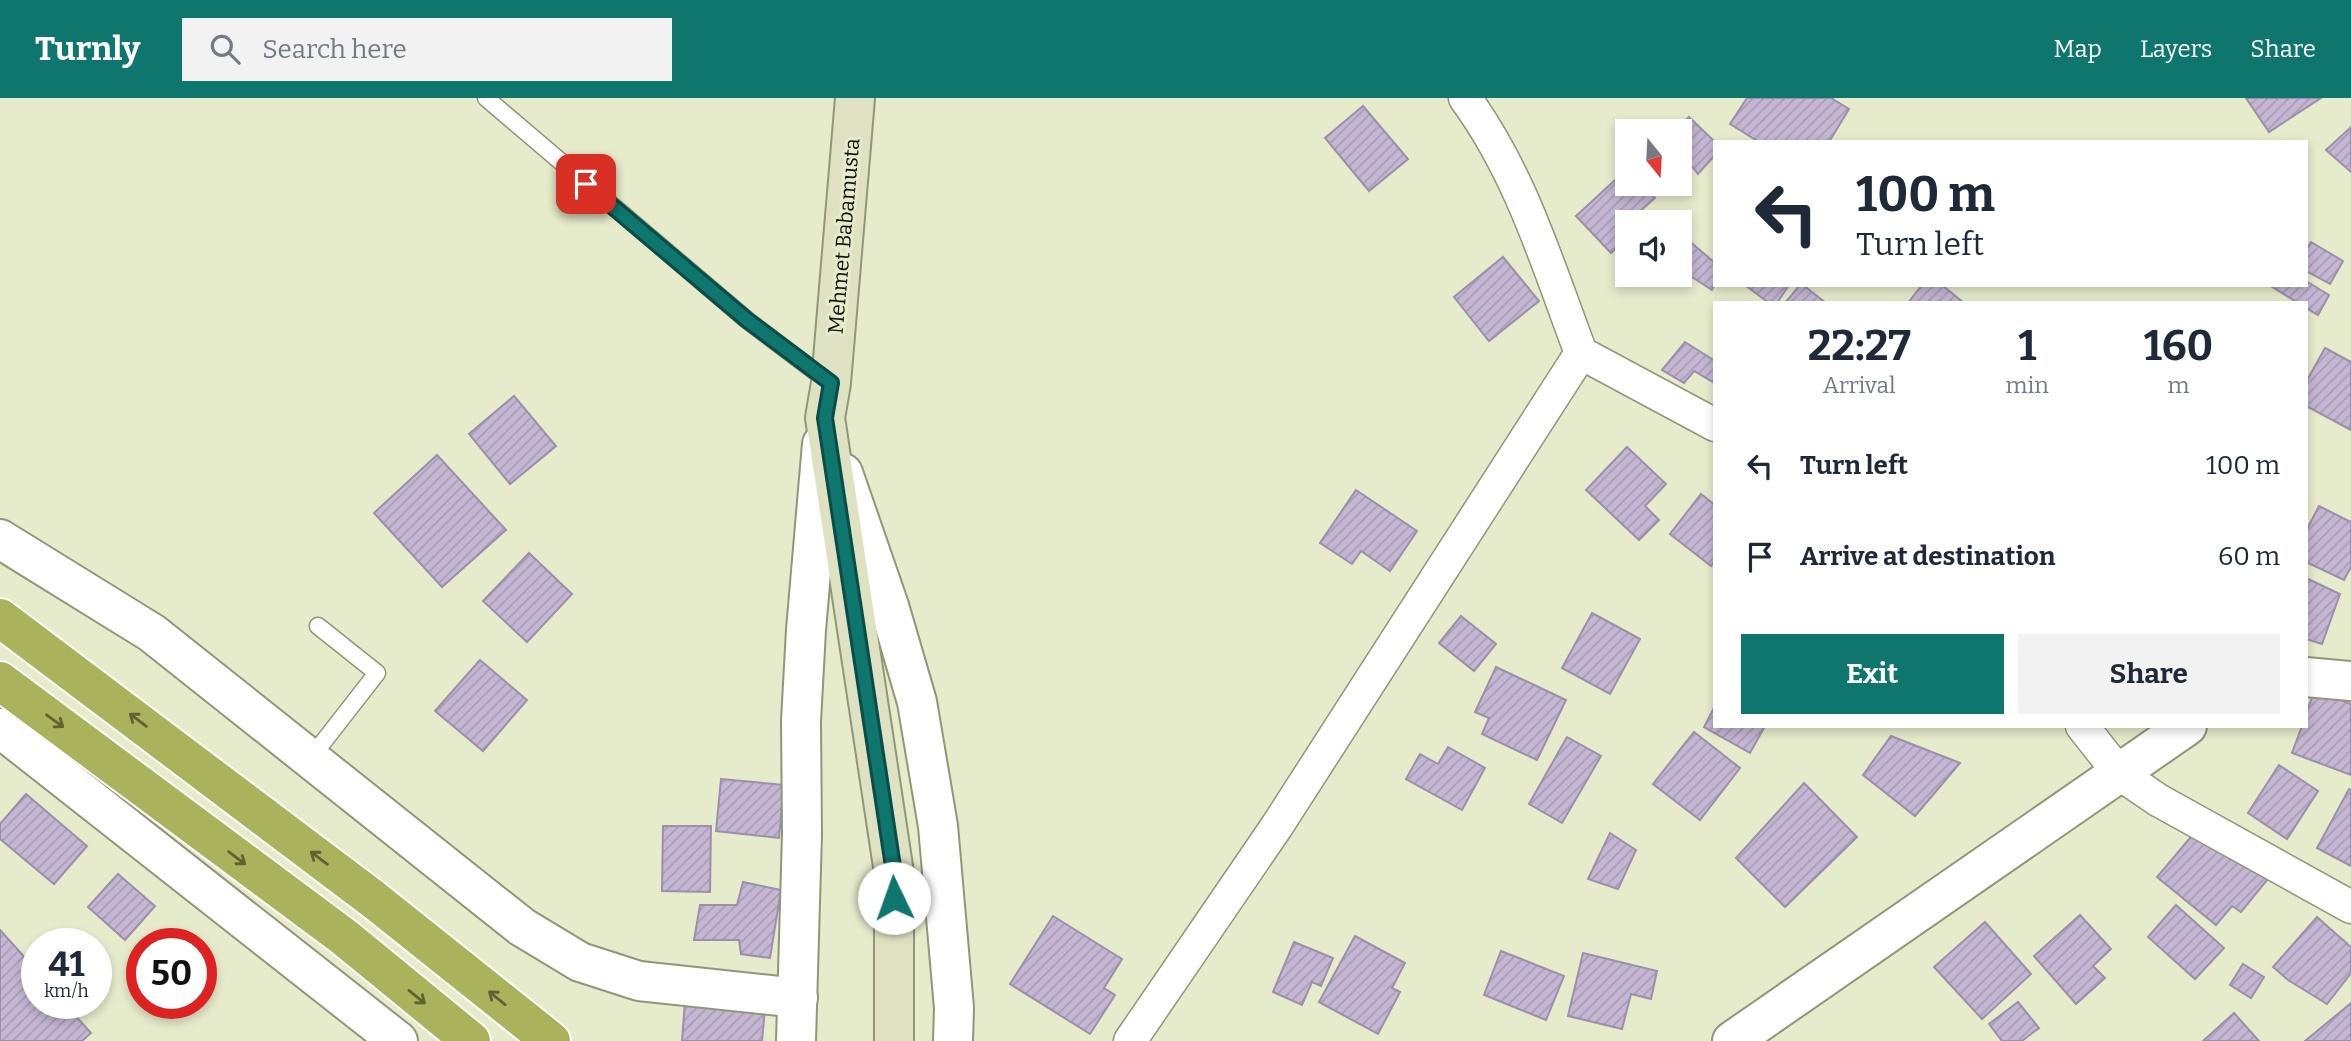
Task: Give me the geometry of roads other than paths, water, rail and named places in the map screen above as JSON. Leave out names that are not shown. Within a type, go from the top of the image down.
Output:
[{"type":"highway","points":[[0,618],[373,899],[551,1041]]},
{"type":"highway","points":[[0,681],[344,937],[471,1041]]},
{"type":"main road","name":"Mehmet Babamusta","points":[[855,98],[828,400],[861,662],[894,873],[894,1041]]},
{"type":"street","points":[[1465,98],[1479,117],[1524,200],[1581,353],[1713,424]]},
{"type":"street","points":[[1130,1041],[1277,826],[1581,353]]},
{"type":"street","points":[[796,1041],[802,834],[802,708],[807,616],[828,400]]},
{"type":"street","points":[[828,400],[917,702],[939,826],[954,1008],[953,1041]]},
{"type":"street","points":[[0,539],[152,633],[522,927],[580,962],[639,981],[798,998]]},
{"type":"street","points":[[2308,677],[2351,681]]},
{"type":"street","points":[[0,728],[398,1041]]},
{"type":"street","points":[[2084,728],[2120,774],[2158,800],[2351,907]]},
{"type":"street","points":[[1732,1041],[2184,728]]},
{"type":"lane","points":[[486,98],[747,320],[828,400]]},
{"type":"lane","points":[[310,758],[377,673],[318,626]]}]
